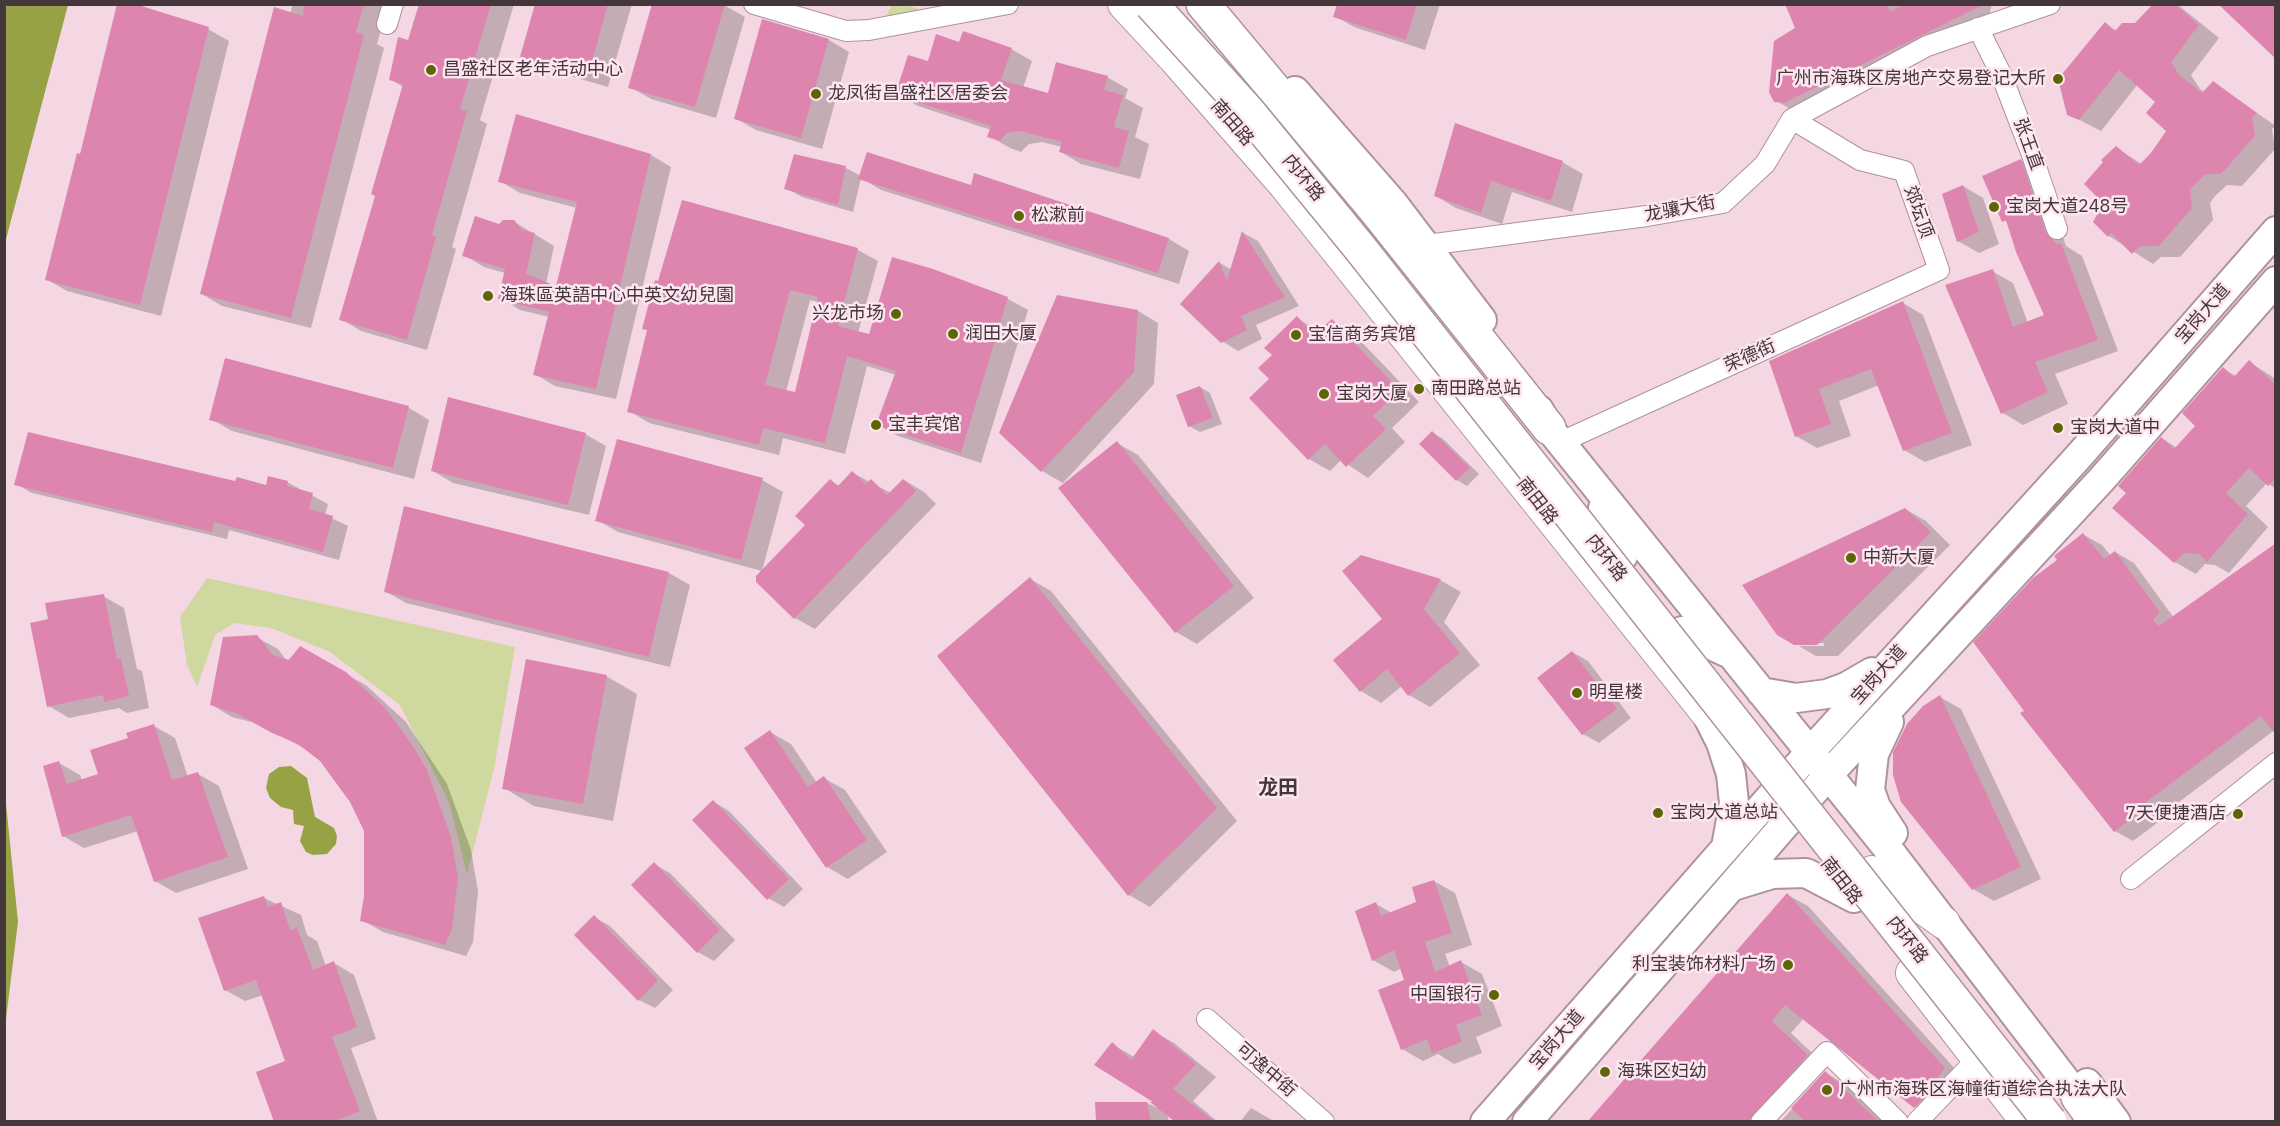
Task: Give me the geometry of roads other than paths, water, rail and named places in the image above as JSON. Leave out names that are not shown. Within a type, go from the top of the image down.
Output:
[{"type":"highway","name":"内环路","points":[[1151,4],[1247,110],[1353,239],[2050,1122]]},
{"type":"highway","name":"内环路","points":[[1178,4],[1265,103],[1339,194],[2078,1115]]},
{"type":"highway","points":[[1202,20],[1377,212],[1555,435]]},
{"type":"main road","name":"南田路","points":[[1124,4],[1244,136],[1782,807],[2027,1122]]},
{"type":"main road","name":"南田路","points":[[1172,4],[1202,20],[1270,113],[1587,493],[1623,556],[1653,594],[1691,623],[1811,773],[1872,872],[2078,1115]]},
{"type":"main road","points":[[1218,4],[1347,149],[1428,245],[1503,351],[1555,435],[1587,493],[1691,623],[1731,654],[1761,692],[1811,773],[1944,923],[2078,1115]]},
{"type":"main road","points":[[1175,59],[1202,20]]},
{"type":"main road","points":[[1244,136],[1270,113]]},
{"type":"main road","name":"宝岗大道","points":[[1527,1122],[1731,887],[1782,807],[1811,773],[1903,649],[2079,456],[2276,231]]},
{"type":"main road","name":"宝岗大道","points":[[1811,773],[1911,687],[2102,479],[2276,281]]},
{"type":"main road","points":[[1761,692],[1796,698],[1827,694],[1866,676],[1903,649]]},
{"type":"main road","points":[[1911,687],[1879,740],[1870,773],[1870,790],[1876,807],[2116,1122]]},
{"type":"main road","points":[[1705,711],[1721,743],[1731,774],[1734,803],[1726,850]]},
{"type":"main road","name":"宝岗大道","points":[[1485,1122],[1726,850],[1782,807]]},
{"type":"main road","points":[[1903,845],[1944,923]]},
{"type":"main road","points":[[1872,872],[1944,923]]},
{"type":"main road","points":[[1731,887],[1772,874],[1806,873],[1854,898]]},
{"type":"street","points":[[387,24],[393,4]]},
{"type":"street","points":[[754,4],[846,31],[869,30],[1008,4]]},
{"type":"street","points":[[1792,119],[1927,46],[2050,4]]},
{"type":"street","name":"张王直","points":[[1978,28],[2001,74],[2023,129],[2057,230]]},
{"type":"street","name":"龙骧大街","points":[[1428,245],[1647,216],[1723,203],[1765,164],[1792,119]]},
{"type":"street","name":"郊坛顶","points":[[1792,119],[1860,160],[1904,171],[1939,270]]},
{"type":"street","name":"荣德街","points":[[1555,435],[1939,270]]},
{"type":"street","points":[[2131,879],[2276,763]]},
{"type":"street","name":"可逸中街","points":[[1207,1019],[1324,1122]]},
{"type":"street","points":[[1761,1122],[1827,1052],[1898,1122]]},
{"type":"street","points":[[1917,1122],[1978,1058]]},
{"type":"place","name":"昌盛社区老年活动中心","points":[[431,70]]},
{"type":"place","name":"广州市海珠区房地产交易登记大所","points":[[2058,79]]},
{"type":"place","name":"龙凤街昌盛社区居委会","points":[[816,94]]},
{"type":"place","name":"宝岗大道248号","points":[[1994,207]]},
{"type":"place","name":"松漱前","points":[[1019,216]]},
{"type":"place","name":"海珠區英語中心中英文幼兒園","points":[[488,296]]},
{"type":"place","name":"兴龙市场","points":[[896,314]]},
{"type":"place","name":"润田大厦","points":[[953,334]]},
{"type":"place","name":"宝信商务宾馆","points":[[1296,335]]},
{"type":"place","name":"南田路总站","points":[[1419,389]]},
{"type":"place","name":"宝岗大厦","points":[[1324,394]]},
{"type":"place","name":"宝丰宾馆","points":[[876,425]]},
{"type":"place","name":"宝岗大道中","points":[[2058,428]]},
{"type":"place","name":"中新大厦","points":[[1851,558]]},
{"type":"place","name":"明星楼","points":[[1577,693]]},
{"type":"place","name":"宝岗大道总站","points":[[1658,813]]},
{"type":"place","name":"7天便捷酒店","points":[[2238,814]]},
{"type":"place","name":"利宝装饰材料广场","points":[[1788,965]]},
{"type":"place","name":"中国银行","points":[[1494,995]]},
{"type":"place","name":"海珠区妇幼","points":[[1605,1072]]},
{"type":"place","name":"广州市海珠区海幢街道综合执法大队","points":[[1827,1090]]},
{"type":"district","name":"龙田","points":[[1278,788]]}]
